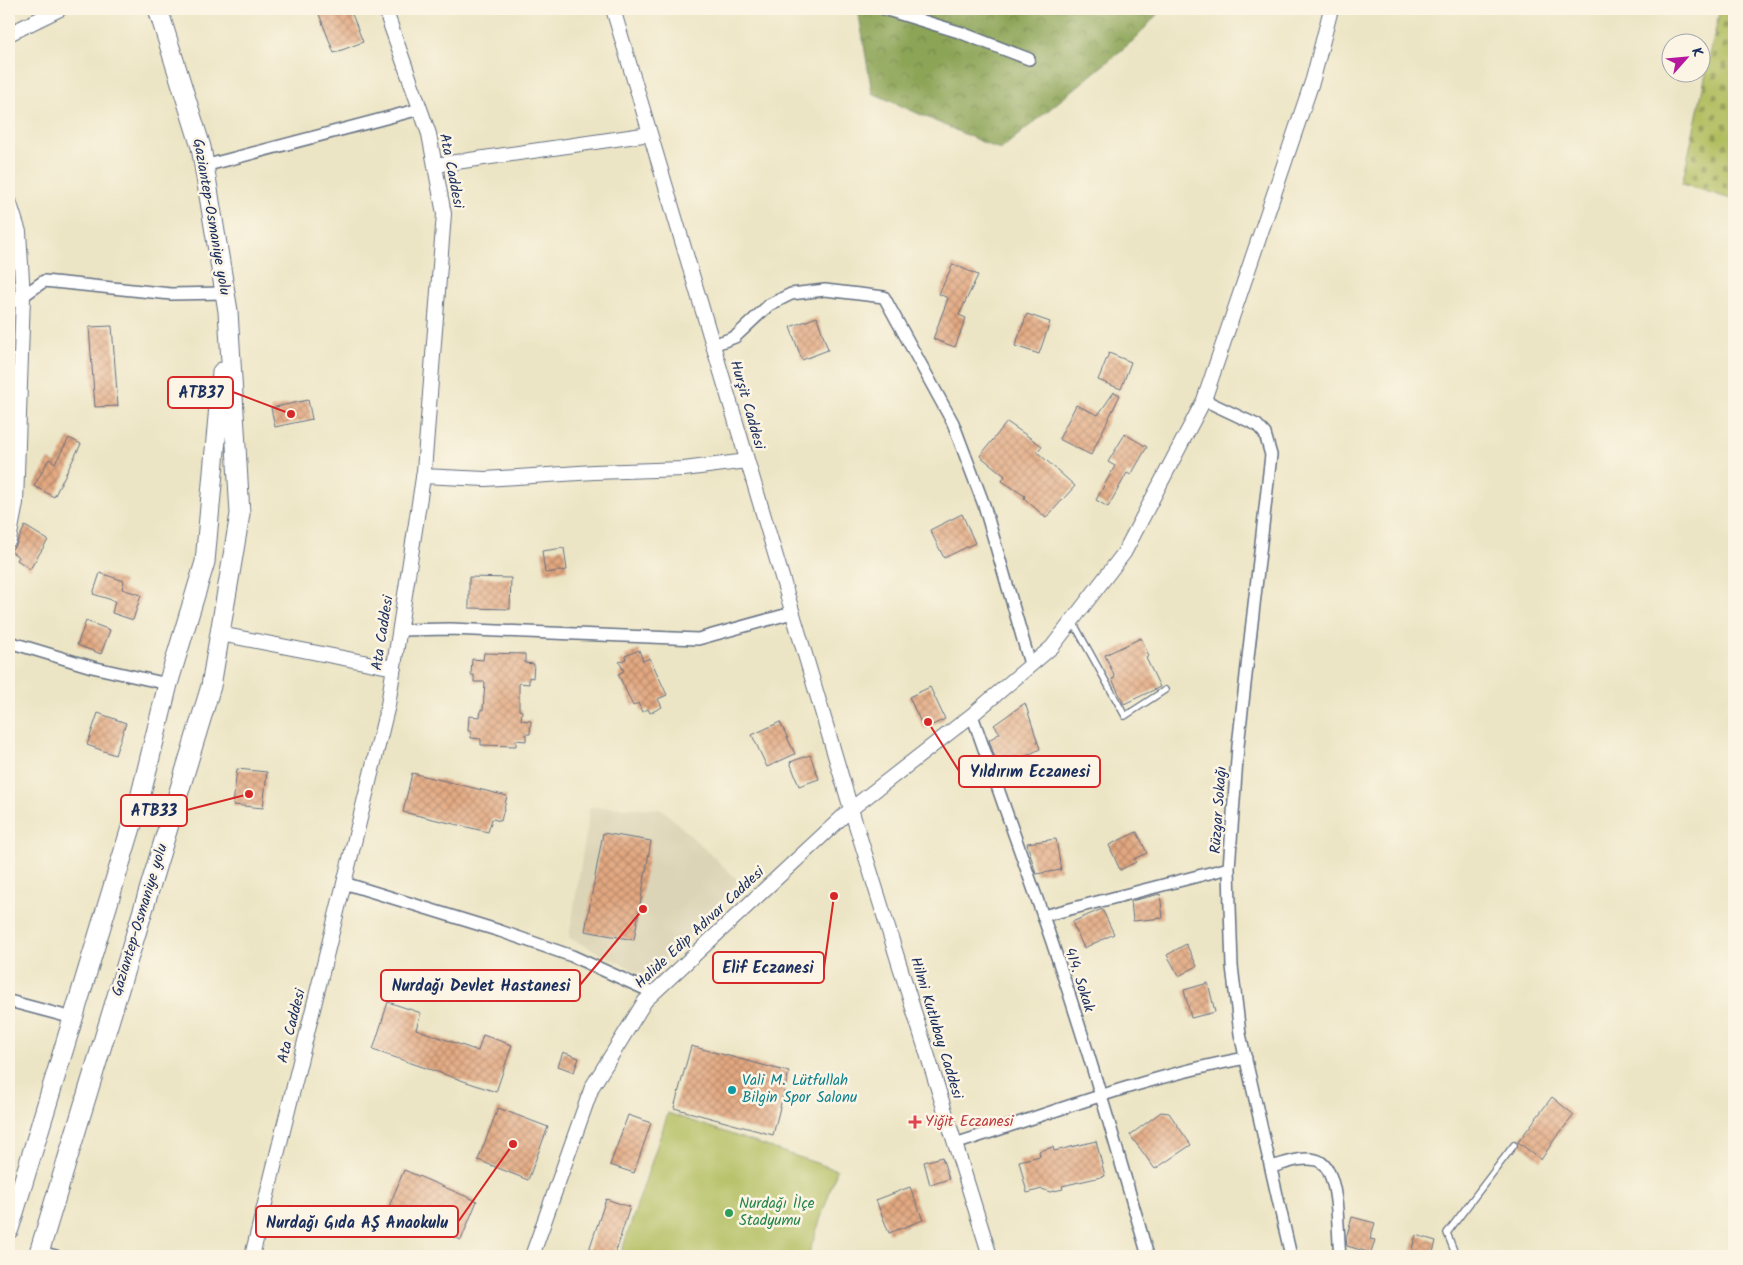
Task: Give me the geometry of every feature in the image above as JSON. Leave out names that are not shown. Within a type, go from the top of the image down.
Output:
[{"type":"highway","name":"Gaziantep-Osmaniye yolu","points":[[45,1255],[211,686],[240,514],[227,302],[201,147],[158,9]]},
{"type":"highway","name":"Gaziantep-Osmaniye yolu","points":[[9,1229],[140,798],[168,684],[205,562],[227,302]]},
{"type":"street","points":[[9,34],[60,9]]},
{"type":"street","name":"Ata Caddesi","points":[[252,1256],[388,705],[423,476],[444,214],[429,134],[385,9]]},
{"type":"street","name":"Hurşit Caddesi","points":[[613,9],[851,809]]},
{"type":"street","points":[[884,9],[959,32],[1029,60]]},
{"type":"street","name":"Halide Edip Adıvar Caddesi","points":[[532,1256],[592,1087],[645,1001],[851,809],[972,715],[1052,647],[1124,553],[1204,400],[1313,79],[1331,9]]},
{"type":"street","points":[[204,166],[420,109]]},
{"type":"street","points":[[435,165],[650,134]]},
{"type":"street","points":[[9,201],[19,232],[23,296],[16,503],[9,540]]},
{"type":"street","points":[[9,304],[44,281],[171,294],[227,302]]},
{"type":"street","points":[[712,345],[735,337],[769,305],[791,294],[825,290],[884,297],[953,423],[984,505],[1030,664]]},
{"type":"street","name":"Rüzgar Sokağı","points":[[1204,400],[1258,425],[1265,434],[1271,455],[1238,746],[1229,868],[1232,966],[1236,1006],[1291,1256]]},
{"type":"street","points":[[423,476],[485,479],[594,472],[684,469],[747,461]]},
{"type":"street","points":[[400,630],[450,629],[698,639],[792,613]]},
{"type":"street","points":[[220,634],[394,668]]},
{"type":"street","points":[[9,642],[92,667],[168,684]]},
{"type":"street","name":"414. Sokak","points":[[972,715],[1019,854],[1043,916],[1148,1256]]},
{"type":"street","name":"Hilmi Kutlubay Caddesi","points":[[851,809],[990,1256]]},
{"type":"street","points":[[1043,916],[1229,868]]},
{"type":"street","points":[[344,883],[585,961],[600,970],[654,993]]},
{"type":"street","points":[[9,1001],[73,1018]]},
{"type":"street","points":[[955,1144],[1180,1073],[1246,1058]]},
{"type":"street","points":[[1271,1167],[1302,1160],[1317,1160],[1326,1166],[1331,1176],[1336,1204],[1337,1240],[1340,1256]]},
{"type":"lane","points":[[1072,620],[1125,716],[1165,690]]},
{"type":"lane","points":[[1456,1256],[1447,1233],[1514,1145]]},
{"type":"shaded area","points":[[590,807],[662,809],[739,881],[648,977],[569,938]]},
{"type":"green space","points":[[858,9],[1162,9],[1135,39],[1000,150],[872,93]]},
{"type":"green space","points":[[1720,9],[1734,9],[1734,200],[1682,184],[1704,82],[1710,82],[1710,55]]},
{"type":"green space","name":"Nurdağı İlçe Stadyumu","points":[[668,1113],[837,1170],[808,1256],[620,1256]]},
{"type":"building","points":[[317,9],[350,9],[363,42],[334,53]]},
{"type":"building","points":[[953,264],[978,275],[959,315],[966,318],[955,347],[933,339],[948,298],[939,294]]},
{"type":"building","points":[[1027,314],[1050,322],[1039,354],[1015,346]]},
{"type":"building","points":[[817,317],[828,350],[802,360],[790,327]]},
{"type":"building","points":[[112,326],[118,406],[95,407],[89,327]]},
{"type":"building","points":[[1109,353],[1131,362],[1121,389],[1098,380]]},
{"type":"building","points":[[1114,392],[1120,395],[1091,455],[1059,439],[1076,405],[1098,415]]},
{"type":"building","points":[[308,400],[312,419],[275,427],[271,408]]},
{"type":"building","points":[[1007,422],[1042,446],[1037,452],[1075,486],[1046,518],[1024,498],[1025,496],[1002,481],[1005,476],[980,456]]},
{"type":"building","points":[[1125,434],[1147,447],[1131,475],[1127,473],[1108,507],[1096,500],[1115,466],[1108,462]]},
{"type":"building","points":[[69,438],[81,444],[54,497],[34,486],[49,459],[55,463]]},
{"type":"building","points":[[962,514],[975,543],[944,558],[930,530]]},
{"type":"building","points":[[25,526],[48,540],[30,569],[17,560],[19,557],[10,551],[16,545]]},
{"type":"building","points":[[564,548],[567,570],[545,573],[542,551]]},
{"type":"building","points":[[100,573],[124,581],[122,589],[141,595],[133,620],[112,613],[115,601],[93,594]]},
{"type":"building","points":[[469,577],[511,578],[510,609],[469,608]]},
{"type":"building","points":[[86,621],[110,630],[101,654],[77,645]]},
{"type":"building","points":[[1141,638],[1149,656],[1146,658],[1160,687],[1124,704],[1112,679],[1115,678],[1105,655]]},
{"type":"building","points":[[639,650],[643,661],[650,658],[667,695],[658,699],[662,707],[650,713],[648,709],[642,712],[638,703],[633,706],[618,674],[624,671],[619,662],[626,659],[625,656]]},
{"type":"building","points":[[484,653],[525,654],[525,663],[534,664],[533,678],[529,677],[529,684],[519,683],[521,720],[531,721],[530,734],[526,734],[526,741],[516,740],[516,746],[481,745],[481,739],[471,738],[471,731],[468,731],[469,716],[480,717],[481,709],[483,710],[485,682],[474,682],[474,675],[471,675],[472,659],[483,660]]},
{"type":"building","points":[[930,687],[945,719],[924,729],[909,697]]},
{"type":"building","points":[[1025,703],[1040,749],[999,770],[989,740],[1000,733],[994,725]]},
{"type":"building","points":[[98,713],[126,723],[115,755],[87,745]]},
{"type":"building","points":[[780,722],[795,754],[767,767],[752,735]]},
{"type":"building","points":[[810,755],[819,779],[799,786],[790,762]]},
{"type":"building","points":[[237,769],[267,772],[263,808],[233,805]]},
{"type":"building","points":[[412,773],[507,796],[501,821],[492,819],[488,832],[403,812]]},
{"type":"building","points":[[1137,832],[1147,853],[1134,859],[1136,862],[1120,870],[1109,845]]},
{"type":"building","points":[[603,833],[651,841],[634,940],[585,931]]},
{"type":"building","points":[[1056,839],[1061,870],[1036,874],[1027,843]]},
{"type":"building","points":[[1160,894],[1163,918],[1133,921],[1131,901]]},
{"type":"building","points":[[1102,909],[1114,934],[1084,948],[1072,922]]},
{"type":"building","points":[[1186,944],[1197,966],[1179,976],[1167,955]]},
{"type":"building","points":[[1208,983],[1215,1012],[1191,1018],[1184,990]]},
{"type":"building","points":[[388,1002],[421,1013],[416,1029],[478,1051],[483,1035],[512,1045],[496,1092],[373,1050]]},
{"type":"building","name":"Vali M. Lütfullah Bilgin Spor Salonu","points":[[691,1046],[789,1072],[773,1135],[674,1108]]},
{"type":"building","points":[[563,1052],[579,1058],[574,1072],[558,1066]]},
{"type":"building","points":[[1552,1097],[1574,1115],[1541,1160],[1518,1142]]},
{"type":"building","points":[[498,1108],[548,1127],[528,1180],[478,1160]]},
{"type":"building","points":[[1161,1112],[1169,1113],[1191,1145],[1155,1169],[1130,1135]]},
{"type":"building","points":[[628,1115],[651,1123],[634,1173],[610,1165]]},
{"type":"building","points":[[1096,1141],[1105,1176],[1062,1186],[1063,1189],[1050,1192],[1042,1189],[1027,1193],[1019,1161],[1040,1156],[1039,1151],[1053,1147],[1054,1151]]},
{"type":"building","points":[[942,1157],[949,1179],[930,1185],[924,1162]]},
{"type":"building","points":[[404,1170],[477,1201],[461,1240],[388,1209]]},
{"type":"building","points":[[910,1187],[923,1220],[889,1233],[876,1200]]},
{"type":"building","points":[[606,1199],[630,1207],[614,1256],[587,1256]]},
{"type":"building","points":[[1352,1217],[1375,1223],[1370,1239],[1375,1240],[1371,1253],[1347,1246],[1346,1238]]},
{"type":"building","points":[[1416,1235],[1436,1241],[1432,1256],[1410,1256]]},
{"type":"place","name":"ATB37","points":[[291,414]]},
{"type":"place","name":"Yıldırım Eczanesi","points":[[928,722]]},
{"type":"place","name":"ATB33","points":[[249,794]]},
{"type":"place","name":"Elif Eczanesi","points":[[834,896]]},
{"type":"place","name":"Nurdağı Devlet Hastanesi","points":[[643,909]]},
{"type":"place","name":"Vali M. Lütfullah Bilgin Spor Salonu","points":[[732,1090]]},
{"type":"place","name":"Yiğit Eczanesi","points":[[915,1122]]},
{"type":"place","name":"Nurdağı Gıda AŞ Anaokulu","points":[[513,1144]]},
{"type":"place","name":"Nurdağı İlçe Stadyumu","points":[[729,1213]]}]
